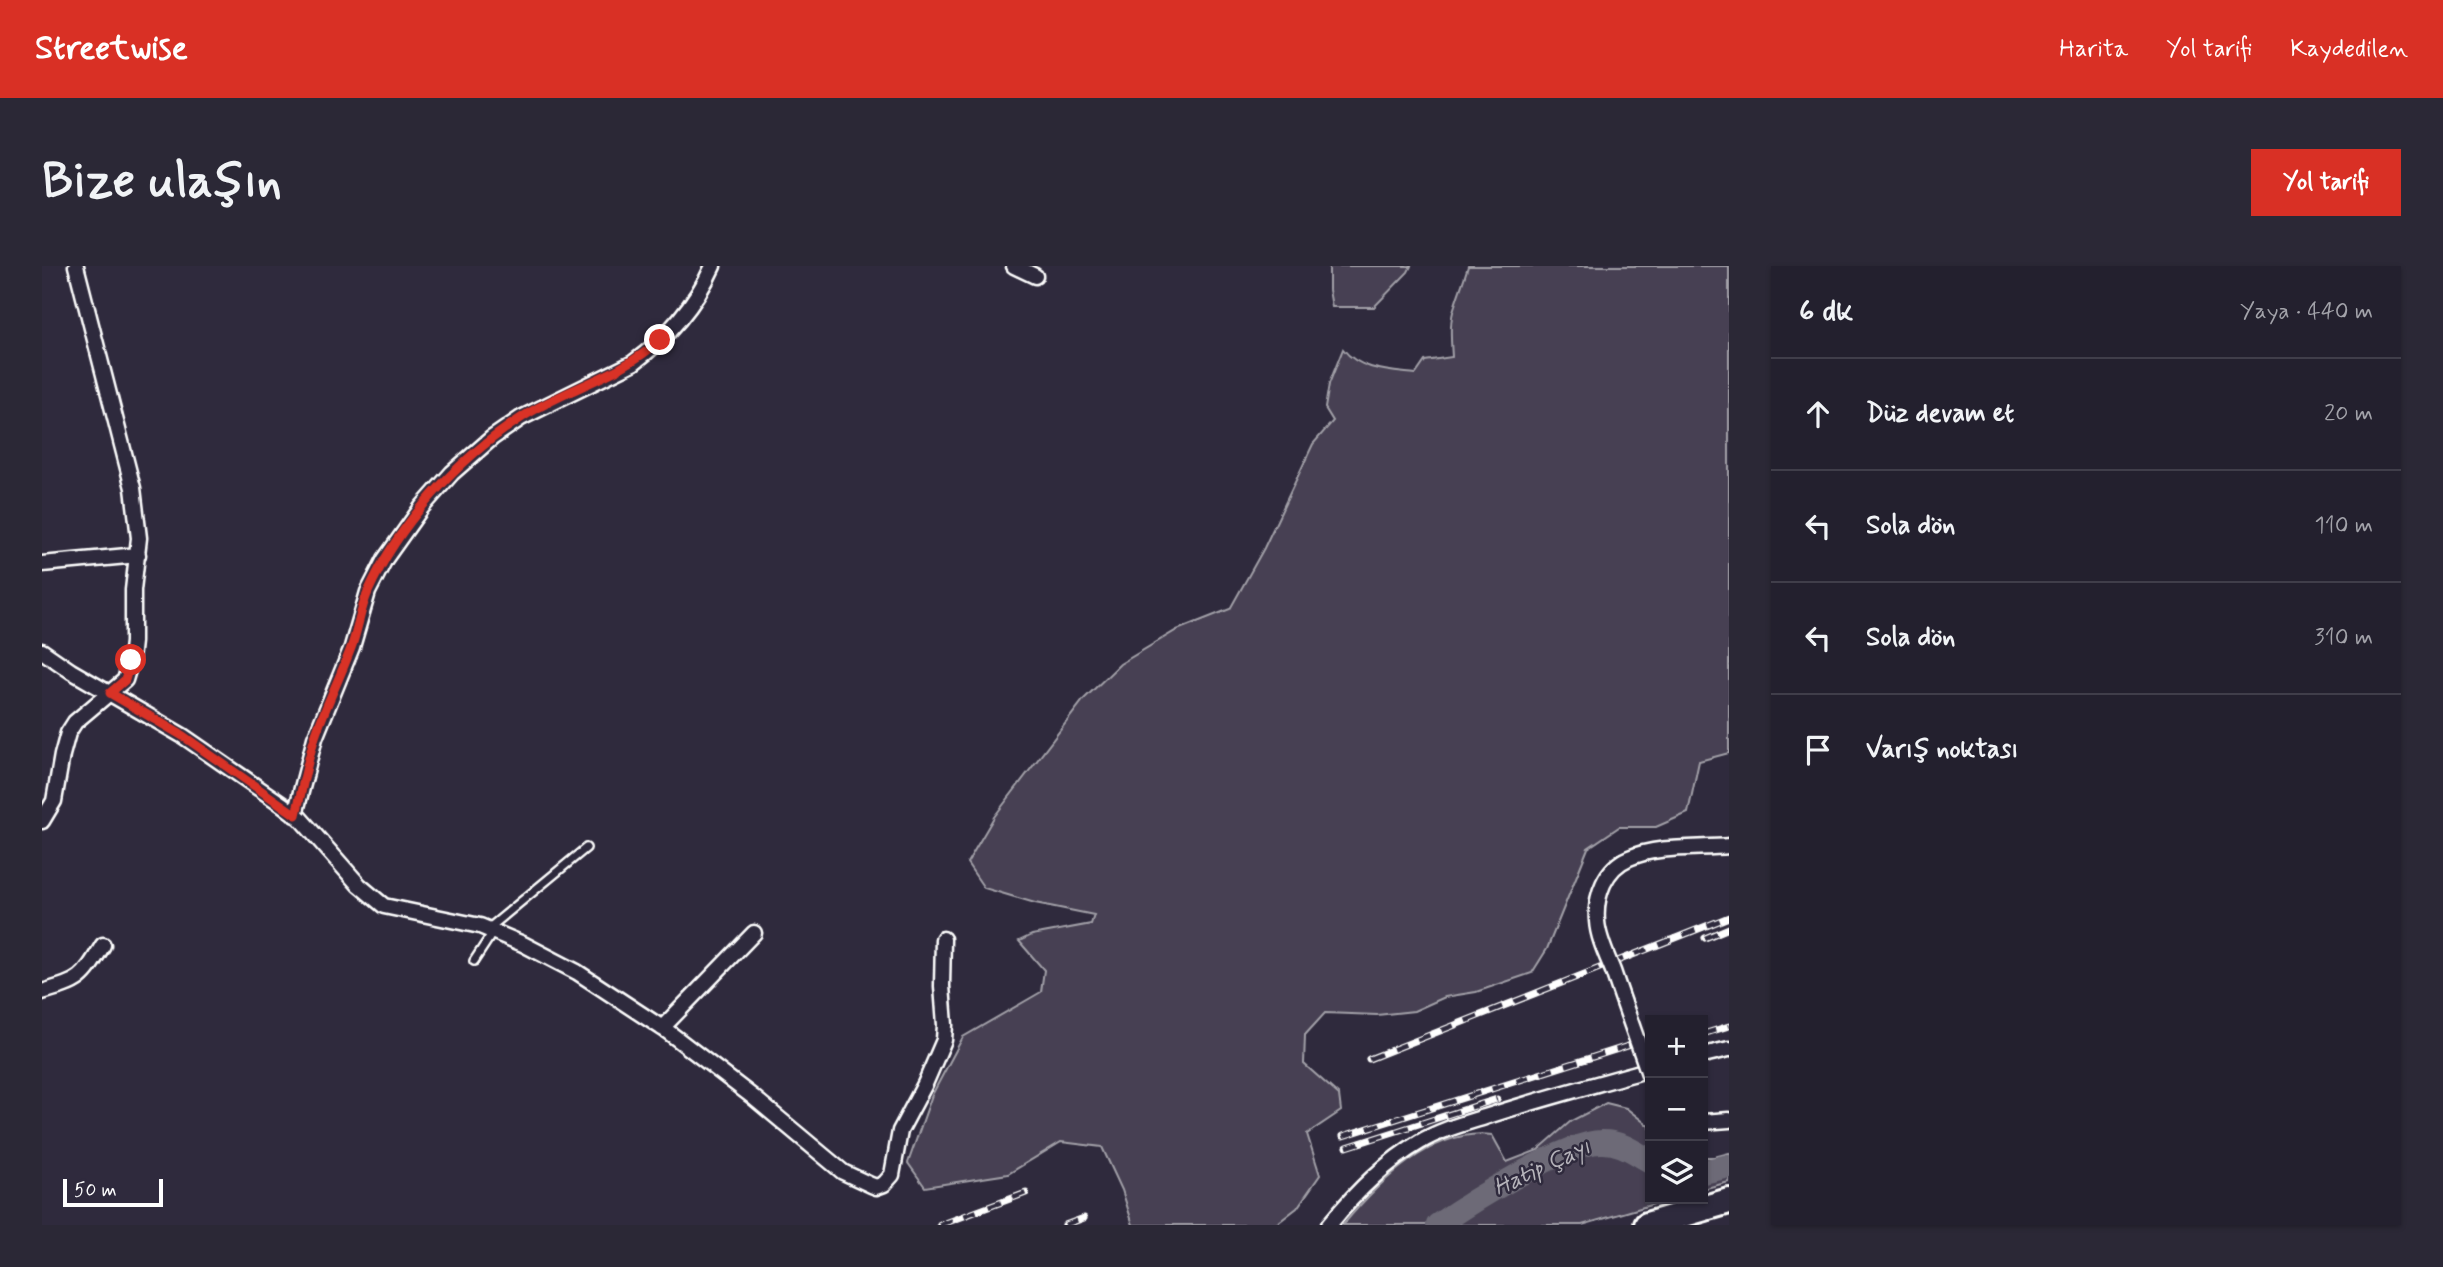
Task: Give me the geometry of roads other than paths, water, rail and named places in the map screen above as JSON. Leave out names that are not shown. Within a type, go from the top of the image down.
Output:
[{"type":"highway","points":[[1647,1225],[1729,1201]]},
{"type":"street","points":[[42,821],[54,802],[68,733],[75,722],[125,680],[131,660],[133,590],[138,555],[139,538],[133,488],[76,266]]},
{"type":"street","points":[[296,815],[315,738],[352,647],[368,592],[385,559],[422,507],[452,473],[492,438],[521,418],[646,354],[683,315],[704,285],[713,266]]},
{"type":"street","points":[[1014,266],[1035,276]]},
{"type":"street","points":[[42,564],[138,555]]},
{"type":"street","points":[[42,651],[71,671],[183,736],[296,815],[359,885],[384,906],[491,930],[578,972],[663,1028],[753,1097],[843,1172],[863,1182],[880,1186],[894,1170],[900,1130],[925,1084],[944,1040],[943,939]]},
{"type":"street","points":[[1645,1063],[1599,932],[1597,905],[1601,887],[1616,866],[1637,855],[1652,851],[1729,846]]},
{"type":"street","points":[[663,1028],[754,933]]},
{"type":"street","points":[[42,992],[67,986],[80,979],[103,945]]},
{"type":"street","points":[[1708,1054],[1729,1049]]},
{"type":"street","points":[[1329,1225],[1388,1166],[1431,1137],[1510,1109],[1645,1070]]},
{"type":"street","points":[[1708,1122],[1729,1120]]},
{"type":"lane","points":[[474,961],[491,930],[586,848]]},
{"type":"waterway","name":"Hatip Çayı","points":[[1438,1225],[1518,1175],[1585,1145],[1614,1143],[1645,1158]]},
{"type":"waterway","name":"Hatip Çayı","points":[[1708,1171],[1729,1166]]},
{"type":"railway","points":[[1369,1059],[1729,917]]},
{"type":"railway","points":[[1705,938],[1729,928]]},
{"type":"railway","points":[[1708,1032],[1729,1026]]},
{"type":"railway","points":[[1343,1136],[1645,1041]]},
{"type":"railway","points":[[1347,1147],[1497,1099]]},
{"type":"railway","points":[[940,1225],[1026,1193]]},
{"type":"railway","points":[[1065,1225],[1084,1218]]}]
